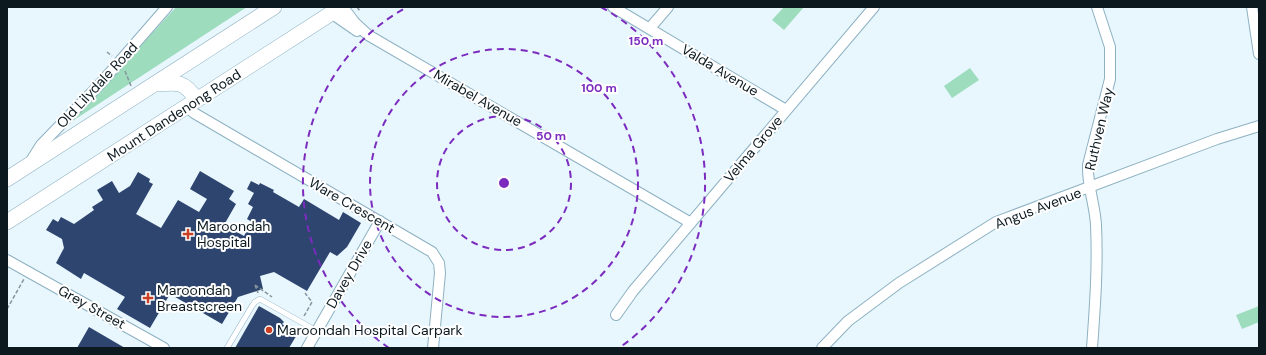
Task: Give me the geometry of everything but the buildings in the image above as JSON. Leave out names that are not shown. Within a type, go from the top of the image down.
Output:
[{"type":"main road","points":[[8,176],[28,165],[274,7]]},
{"type":"main road","name":"Mount Dandenong Road","points":[[7,222],[335,9]]},
{"type":"main road","points":[[154,84],[176,82],[183,84],[192,103]]},
{"type":"street","name":"Old Lilydale Road","points":[[28,165],[41,145],[100,84],[167,7]]},
{"type":"street","name":"Valda Avenue","points":[[613,7],[786,110]]},
{"type":"street","points":[[650,28],[668,7]]},
{"type":"street","name":"Velma Grove","points":[[616,315],[633,291],[874,7]]},
{"type":"street","name":"Ruthven Way","points":[[1092,348],[1096,241],[1094,205],[1087,177],[1088,165],[1110,79],[1110,47],[1097,7]]},
{"type":"street","points":[[1252,7],[1259,54]]},
{"type":"street","name":"Mirabel Avenue","points":[[335,9],[350,27],[368,35],[691,222]]},
{"type":"street","name":"Ware Crescent","points":[[192,103],[194,113],[427,248],[436,257],[440,272],[433,348]]},
{"type":"street","name":"Angus Avenue","points":[[822,348],[848,321],[899,283],[996,222],[1217,140],[1259,126]]},
{"type":"street","name":"Davey Drive","points":[[307,348],[380,221]]},
{"type":"street","name":"Grey Street","points":[[7,256],[20,266]]},
{"type":"street","name":"Grey Street","points":[[7,260],[164,348]]},
{"type":"lane","points":[[227,348],[252,306],[260,299],[317,331]]},
{"type":"path","points":[[357,7],[360,11]]},
{"type":"path","points":[[7,309],[24,278]]},
{"type":"path","points":[[255,285],[272,297]]},
{"type":"path","points":[[304,293],[312,302],[305,314]]},
{"type":"green space","points":[[176,7],[247,7],[71,122]]},
{"type":"green space","points":[[784,7],[804,7],[784,30],[772,20]]},
{"type":"green space","points":[[970,68],[979,80],[952,98],[944,86]]},
{"type":"green space","points":[[1259,306],[1259,322],[1242,329],[1236,315]]},
{"type":"place","name":"Maroondah Hospital","points":[[188,234]]},
{"type":"place","name":"Maroondah Breastscreen","points":[[148,298]]},
{"type":"place","name":"Maroondah Hospital Carpark","points":[[269,330]]}]
